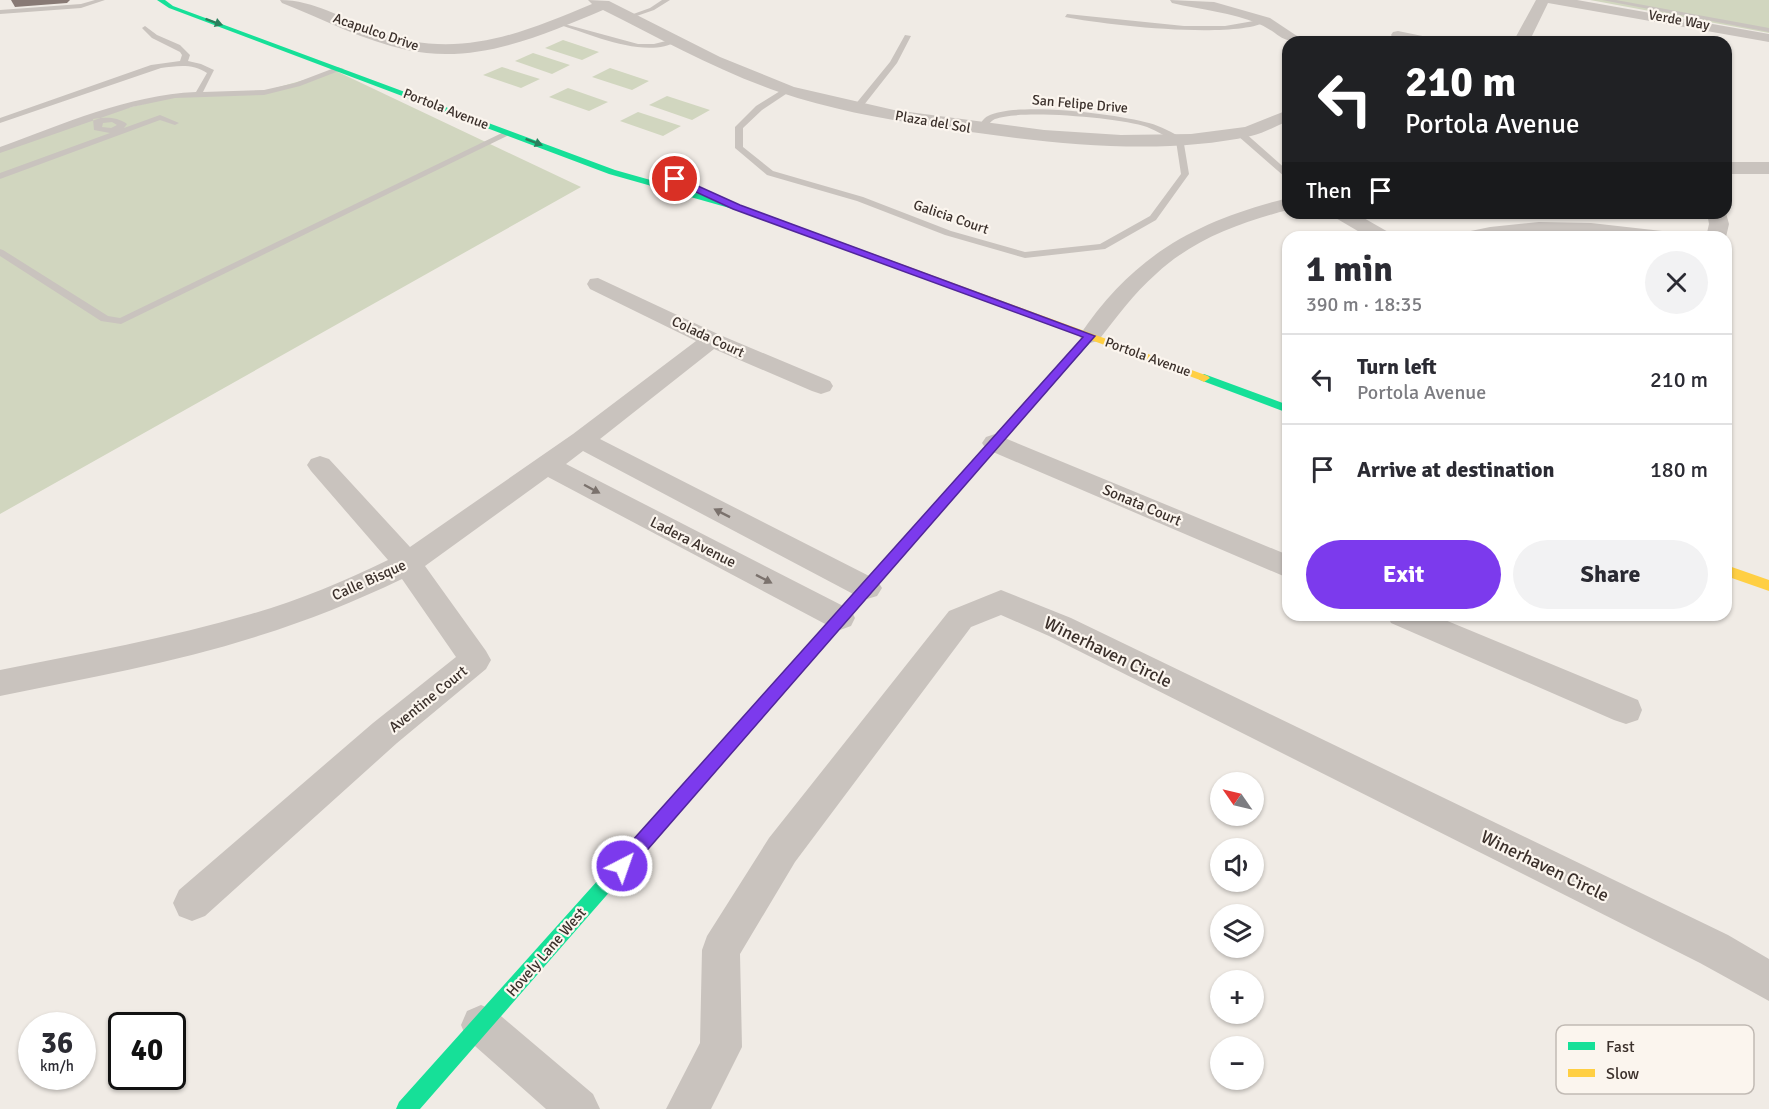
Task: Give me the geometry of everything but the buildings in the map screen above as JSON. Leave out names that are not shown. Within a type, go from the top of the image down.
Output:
[{"type":"main road","name":"Portola Avenue","points":[[160,0],[171,7],[612,172],[736,207],[1282,406]]},
{"type":"main road","points":[[340,69],[361,68],[404,84],[427,88]]},
{"type":"main road","name":"Portola Avenue","points":[[654,169],[736,207]]},
{"type":"main road","name":"Hovely Lane West","points":[[406,1109],[1090,336]]},
{"type":"main road","points":[[1732,572],[1769,586]]},
{"type":"street","name":"Acapulco Drive","points":[[287,0],[390,40],[408,46],[431,49],[477,48],[512,41],[560,23],[599,2]]},
{"type":"street","points":[[303,6],[320,0]]},
{"type":"street","points":[[1177,0],[1218,3],[1265,21],[1289,36]]},
{"type":"street","points":[[1524,36],[1543,0]]},
{"type":"street","name":"Verde Way","points":[[1552,0],[1738,30],[1769,38]]},
{"type":"street","name":"Plaza del Sol","points":[[599,2],[674,41],[788,90],[857,108],[980,130],[1147,141],[1180,140],[1241,134],[1282,120]]},
{"type":"street","points":[[1398,35],[1403,36]]},
{"type":"street","points":[[1732,168],[1769,168]]},
{"type":"street","points":[[1090,336],[1123,296],[1158,261],[1206,232],[1282,206]]},
{"type":"street","points":[[1352,219],[1372,231]]},
{"type":"street","points":[[1503,231],[1570,229],[1593,231]]},
{"type":"street","name":"Colada Court","points":[[598,284],[712,340],[821,386]]},
{"type":"street","name":"Calle Bisque","points":[[0,683],[152,652],[256,625],[349,591],[407,564],[582,440],[712,340]]},
{"type":"street","points":[[582,440],[867,588]]},
{"type":"street","name":"Sonata Court","points":[[995,443],[1282,564]]},
{"type":"street","name":"Aventine Court","points":[[192,903],[385,734],[475,660],[447,615],[407,564],[320,465]]},
{"type":"street","name":"Ladera Avenue","points":[[547,465],[840,618]]},
{"type":"street","points":[[638,513],[669,485]]},
{"type":"street","name":"Winerhaven Circle","points":[[688,1109],[721,1047],[721,950],[782,850],[960,619],[1000,602],[1081,638],[1714,949],[1769,981]]},
{"type":"street","points":[[1416,621],[1626,710]]},
{"type":"street","points":[[481,1025],[578,1109]]},
{"type":"lane","points":[[0,12],[81,6],[102,0]]},
{"type":"lane","points":[[628,17],[652,9],[667,0]]},
{"type":"lane","points":[[1605,0],[1769,30]]},
{"type":"lane","points":[[1067,16],[1184,28],[1226,28],[1265,21]]},
{"type":"lane","points":[[560,23],[638,46],[654,46],[674,41]]},
{"type":"lane","points":[[145,28],[149,35],[157,40],[183,51],[186,55],[183,64]]},
{"type":"lane","points":[[857,108],[893,63],[907,36]]},
{"type":"lane","points":[[0,121],[154,67],[183,64],[201,67],[211,72],[198,95]]},
{"type":"lane","points":[[0,150],[88,118],[139,103],[175,96],[254,94],[293,87],[340,69]]},
{"type":"lane","name":"Galicia Court","points":[[788,90],[759,108],[740,127],[740,148],[770,173],[860,199],[948,233],[1025,255],[1102,247],[1153,218],[1185,174],[1180,140]]},
{"type":"lane","points":[[0,176],[160,117],[175,123]]},
{"type":"lane","points":[[88,118],[99,122],[97,128],[120,130]]},
{"type":"lane","points":[[0,252],[105,319],[121,321],[509,133]]},
{"type":"lane","points":[[1241,134],[1282,170]]},
{"type":"green space","points":[[1590,0],[1769,0],[1769,33]]},
{"type":"green space","points":[[563,40],[599,52],[582,60],[545,48]]},
{"type":"green space","points":[[533,53],[570,65],[552,74],[515,61]]},
{"type":"green space","points":[[502,67],[540,79],[521,88],[483,75]]},
{"type":"green space","points":[[610,68],[649,81],[632,90],[592,77]]},
{"type":"green space","points":[[336,71],[581,187],[0,514],[0,149],[88,118],[175,96],[254,94]]},
{"type":"green space","points":[[568,88],[608,102],[589,111],[549,97]]},
{"type":"green space","points":[[667,96],[710,110],[692,120],[649,105]]},
{"type":"green space","points":[[638,112],[681,126],[663,136],[620,121]]},
{"type":"traffic: fast","points":[[160,0],[171,7],[612,172],[736,207],[827,240]]},
{"type":"traffic: fast","points":[[1038,394],[1090,336]]},
{"type":"traffic: fast","points":[[1204,378],[1282,407]]},
{"type":"traffic: fast","points":[[406,1109],[786,680]]},
{"type":"traffic: slow","points":[[827,240],[1204,378]]},
{"type":"traffic: slow","points":[[786,680],[1038,394]]},
{"type":"traffic: slow","points":[[1732,572],[1769,586]]},
{"type":"route","points":[[622,866],[1090,336],[736,207],[675,179]]}]
